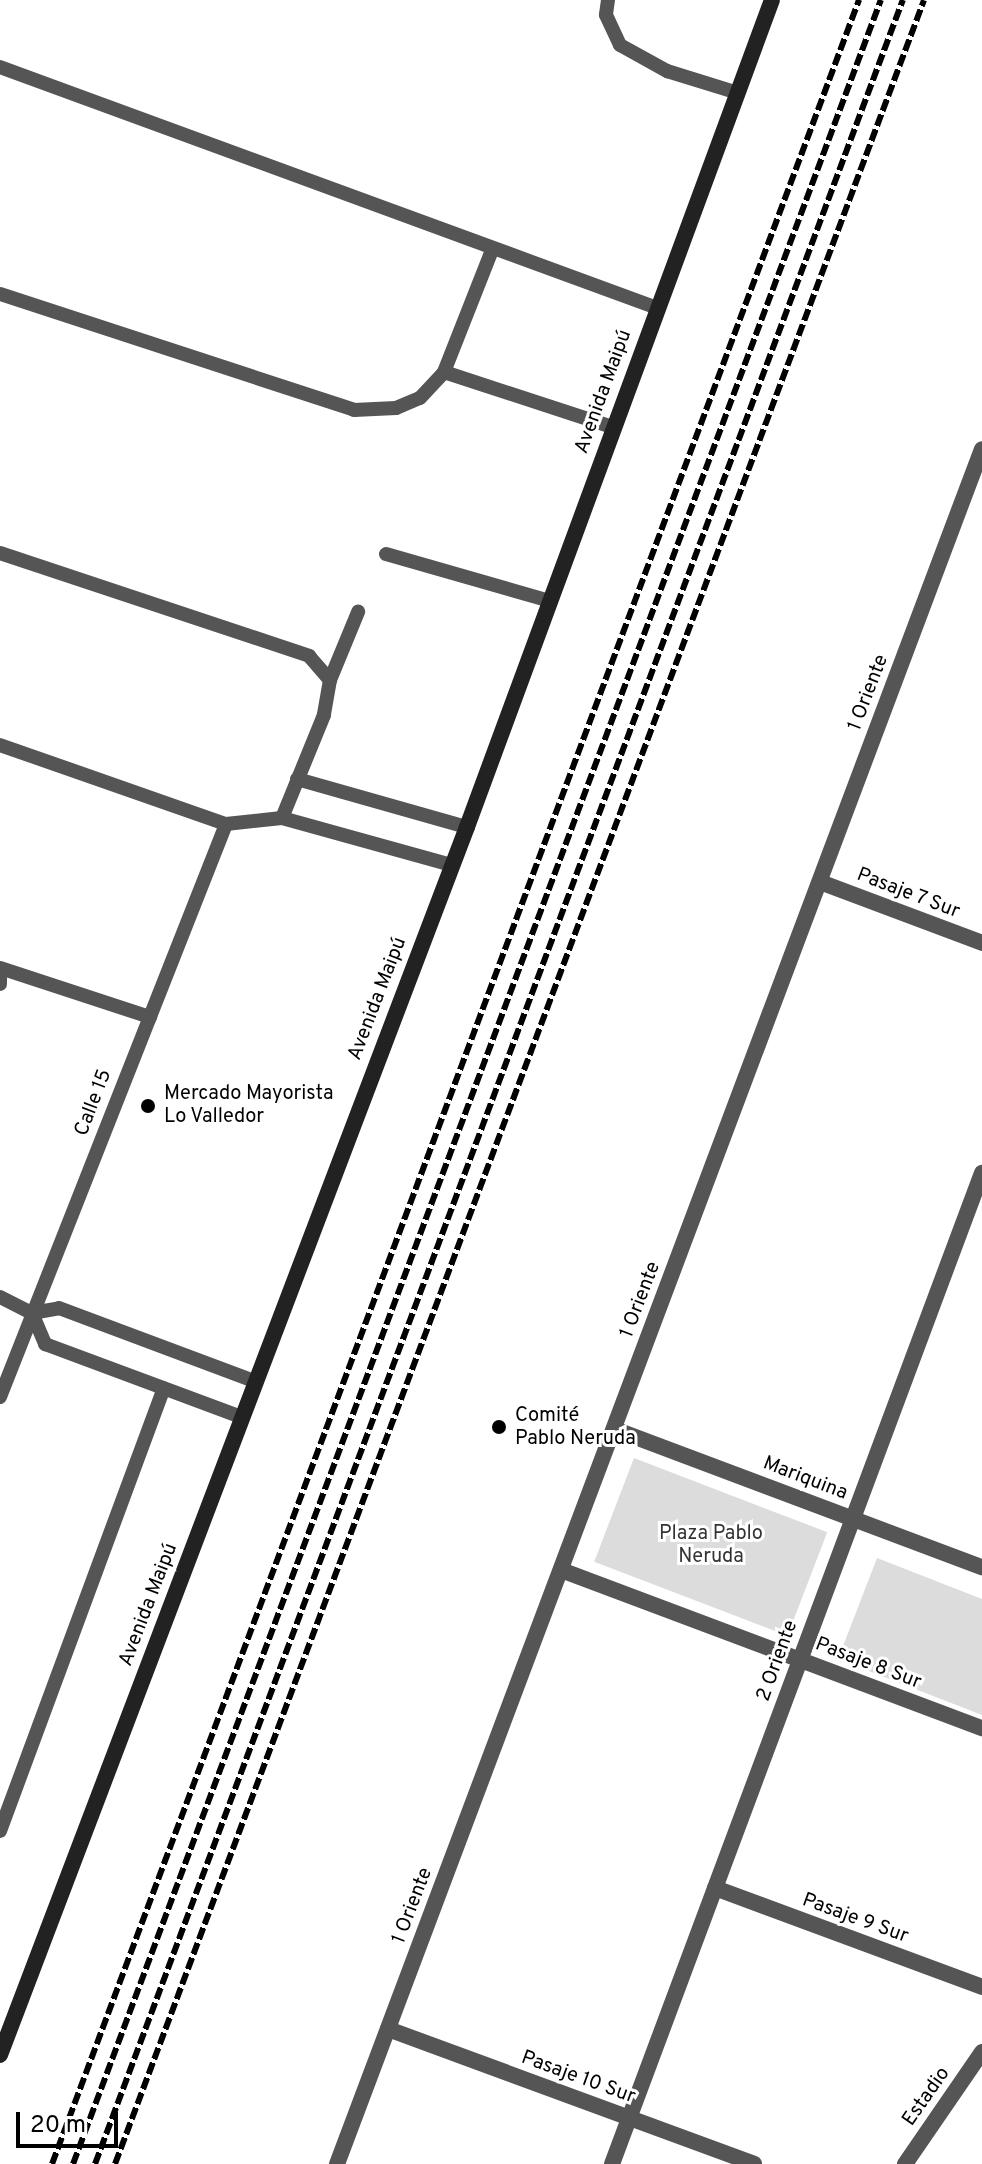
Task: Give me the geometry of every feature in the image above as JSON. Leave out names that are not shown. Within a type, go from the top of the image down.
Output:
[{"type":"main road","name":"Avenida Maipú","points":[[0,2055],[467,827],[772,0]]},
{"type":"street","name":"1 Oriente","points":[[337,2164],[982,449]]},
{"type":"street","name":"Pasaje 7 Sur","points":[[820,882],[982,943]]},
{"type":"street","name":"2 Oriente","points":[[612,2164],[982,1173]]},
{"type":"street","name":"Mariquina","points":[[614,1429],[982,1567]]},
{"type":"street","name":"Pasaje 8 Sur","points":[[561,1570],[982,1728]]},
{"type":"street","name":"Pasaje 9 Sur","points":[[715,1888],[982,1987]]},
{"type":"street","name":"Pasaje 10 Sur","points":[[388,2029],[754,2164]]},
{"type":"street","name":"Estadio","points":[[905,2164],[982,2052]]},
{"type":"lane","points":[[608,0],[606,15],[620,45],[667,71],[738,93]]},
{"type":"lane","points":[[0,67],[657,308]]},
{"type":"lane","points":[[0,294],[354,410],[396,408],[420,398],[444,372],[492,250]]},
{"type":"lane","points":[[444,372],[612,427]]},
{"type":"lane","points":[[0,553],[309,656],[330,680]]},
{"type":"lane","points":[[386,554],[550,601]]},
{"type":"lane","points":[[282,818],[324,715],[330,680],[358,612]]},
{"type":"lane","points":[[0,745],[226,824],[282,818],[451,865]]},
{"type":"lane","points":[[297,779],[467,827]]},
{"type":"lane","name":"Calle 15","points":[[0,1397],[226,824]]},
{"type":"lane","points":[[0,968],[150,1017]]},
{"type":"lane","points":[[0,975],[0,984]]},
{"type":"lane","points":[[0,1297],[32,1313],[59,1308],[254,1381]]},
{"type":"lane","points":[[32,1313],[45,1344],[241,1417]]},
{"type":"lane","points":[[0,1831],[164,1388]]},
{"type":"green space","name":"Plaza Pablo Neruda","points":[[634,1458],[827,1532],[787,1636],[594,1562]]},
{"type":"green space","points":[[877,1558],[982,1599],[982,1715],[838,1659]]},
{"type":"railway","points":[[52,2164],[859,0]]},
{"type":"railway","points":[[73,2164],[881,0]]},
{"type":"railway","points":[[95,2164],[903,0]]},
{"type":"railway","points":[[115,2164],[924,0]]},
{"type":"place","name":"Mercado Mayorista Lo Valledor","points":[[148,1106]]},
{"type":"place","name":"Comité Pablo Neruda","points":[[499,1427]]}]
